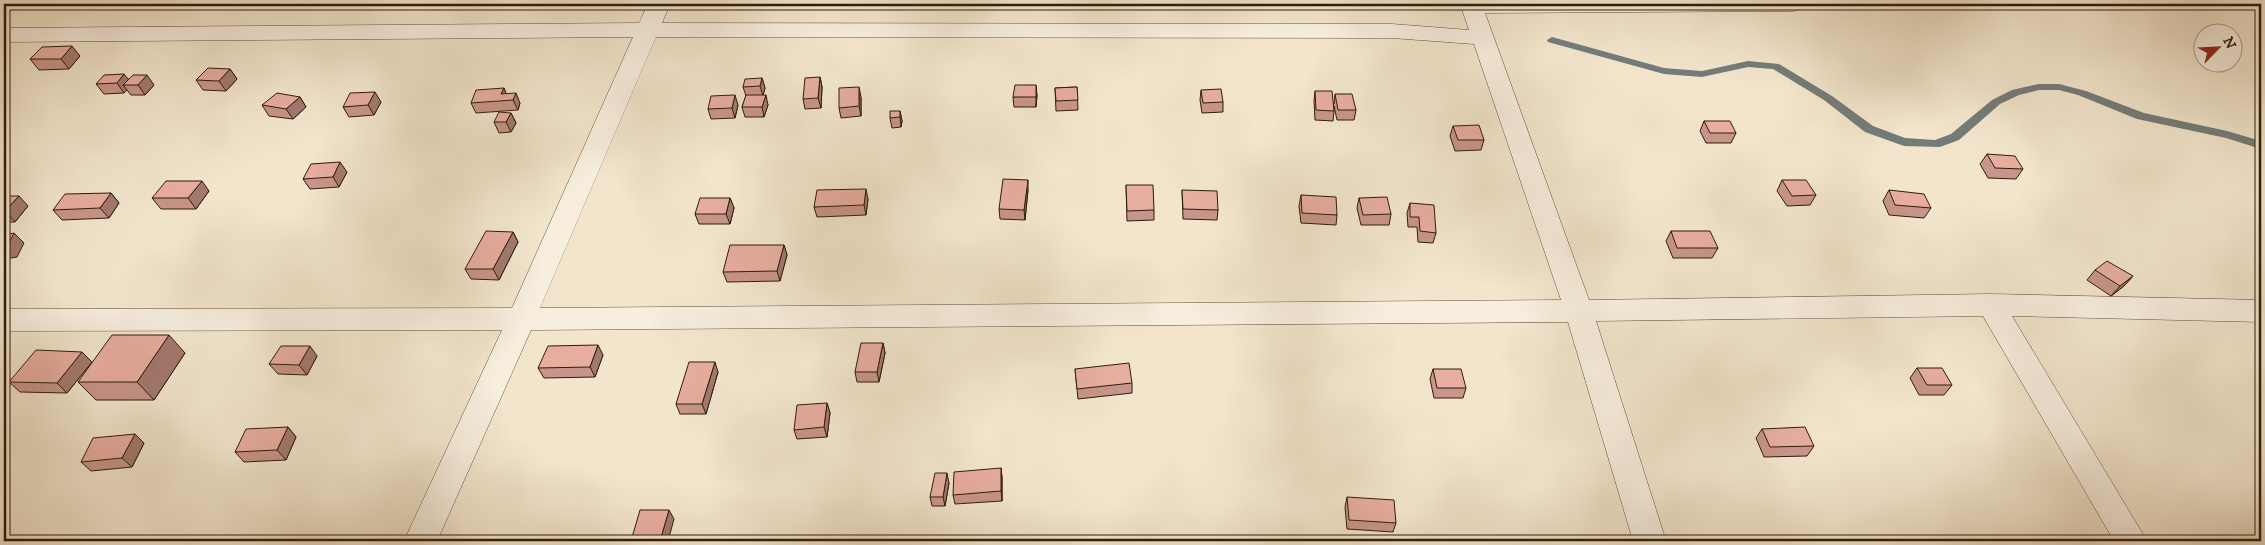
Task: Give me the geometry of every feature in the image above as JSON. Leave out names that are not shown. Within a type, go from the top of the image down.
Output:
[{"type":"street","points":[[420,541],[521,319],[659,4]]},
{"type":"street","points":[[1650,541],[1579,311],[1472,5],[1793,4]]},
{"type":"street","points":[[4,35],[647,30],[1392,31],[1483,38]]},
{"type":"street","points":[[4,320],[521,319],[1579,311],[1992,305],[2261,311]]},
{"type":"street","points":[[1992,305],[2132,541]]},
{"type":"building","points":[[72,46],[61,59],[30,59],[42,47]]},
{"type":"building","points":[[208,68],[230,69],[219,81],[196,80]]},
{"type":"building","points":[[124,74],[117,83],[96,84],[104,75]]},
{"type":"building","points":[[133,75],[147,75],[138,85],[123,85]]},
{"type":"building","points":[[820,77],[818,98],[803,99],[805,78]]},
{"type":"building","points":[[762,78],[760,86],[743,87],[745,79]]},
{"type":"building","points":[[1015,85],[1036,85],[1036,97],[1013,97]]},
{"type":"building","points":[[859,87],[859,106],[839,108],[839,88]]},
{"type":"building","points":[[1077,87],[1078,100],[1056,101],[1055,88]]},
{"type":"building","points":[[504,88],[501,94],[516,93],[513,100],[471,103],[476,90]]},
{"type":"building","points":[[1221,89],[1223,102],[1203,103],[1201,90]]},
{"type":"building","points":[[1315,91],[1332,91],[1334,111],[1316,110]]},
{"type":"building","points":[[375,92],[368,105],[343,107],[350,93]]},
{"type":"building","points":[[277,93],[300,97],[286,109],[262,105]]},
{"type":"building","points":[[1335,94],[1352,94],[1356,110],[1338,110]]},
{"type":"building","points":[[735,95],[732,108],[708,109],[711,96]]},
{"type":"building","points":[[746,95],[766,95],[762,107],[742,107]]},
{"type":"building","points":[[890,111],[900,111],[900,117],[890,118]]},
{"type":"building","points":[[499,112],[511,113],[506,122],[494,122]]},
{"type":"building","points":[[1704,121],[1730,121],[1736,133],[1710,133]]},
{"type":"building","points":[[1479,125],[1484,140],[1458,140],[1453,126]]},
{"type":"building","points":[[1987,154],[2015,156],[2023,169],[1995,168]]},
{"type":"building","points":[[340,162],[333,177],[303,179],[311,164]]},
{"type":"building","points":[[1003,179],[1028,180],[1024,210],[999,209]]},
{"type":"building","points":[[1782,180],[1806,180],[1816,195],[1792,196]]},
{"type":"building","points":[[166,181],[202,181],[188,198],[152,198]]},
{"type":"building","points":[[1126,185],[1153,185],[1154,210],[1127,211]]},
{"type":"building","points":[[866,189],[864,205],[814,207],[817,190]]},
{"type":"building","points":[[1182,190],[1217,191],[1218,210],[1183,209]]},
{"type":"building","points":[[1889,190],[1924,194],[1931,208],[1895,205]]},
{"type":"building","points":[[111,193],[100,208],[53,210],[65,194]]},
{"type":"building","points":[[1301,195],[1336,197],[1337,215],[1302,213]]},
{"type":"building","points":[[4,196],[19,196],[5,211],[4,211]]},
{"type":"building","points":[[1387,197],[1391,214],[1363,215],[1359,198]]},
{"type":"building","points":[[700,198],[730,198],[726,214],[695,214]]},
{"type":"building","points":[[1410,203],[1434,205],[1436,233],[1420,231],[1419,217],[1410,217]]},
{"type":"building","points":[[486,231],[513,232],[493,269],[465,269]]},
{"type":"building","points":[[1671,231],[1710,231],[1718,248],[1677,248]]},
{"type":"building","points":[[14,233],[7,247],[4,247],[4,235]]},
{"type":"building","points":[[730,245],[784,245],[777,271],[723,272]]},
{"type":"building","points":[[2107,261],[2133,276],[2120,286],[2095,270]]},
{"type":"building","points":[[112,335],[169,335],[137,382],[78,382]]},
{"type":"building","points":[[861,343],[883,343],[877,372],[855,372]]},
{"type":"building","points":[[598,345],[590,367],[538,368],[548,346]]},
{"type":"building","points":[[281,346],[310,346],[299,365],[269,364]]},
{"type":"building","points":[[36,350],[82,352],[57,383],[9,382]]},
{"type":"building","points":[[689,362],[715,362],[702,404],[676,404]]},
{"type":"building","points":[[1129,363],[1132,383],[1077,389],[1075,369]]},
{"type":"building","points":[[1917,368],[1942,368],[1952,385],[1927,385]]},
{"type":"building","points":[[1433,369],[1461,369],[1466,388],[1437,388]]},
{"type":"building","points":[[827,403],[824,427],[794,430],[797,405]]},
{"type":"building","points":[[288,427],[277,450],[235,452],[246,429]]},
{"type":"building","points":[[1805,427],[1814,446],[1770,447],[1762,429]]},
{"type":"building","points":[[135,434],[122,458],[81,462],[93,438]]},
{"type":"building","points":[[1001,468],[1001,491],[953,495],[954,472]]},
{"type":"building","points":[[935,473],[947,473],[943,497],[930,497]]},
{"type":"building","points":[[1347,497],[1394,500],[1396,523],[1349,520]]},
{"type":"building","points":[[640,510],[669,510],[660,541],[631,541]]},
{"type":"waterway","points":[[1552,40],[1664,71],[1702,74],[1748,64],[1775,66],[1828,98],[1869,129],[1904,142],[1936,144],[1955,137],[1996,102],[2016,92],[2039,87],[2059,87],[2082,93],[2141,116],[2227,135],[2261,145]]}]
